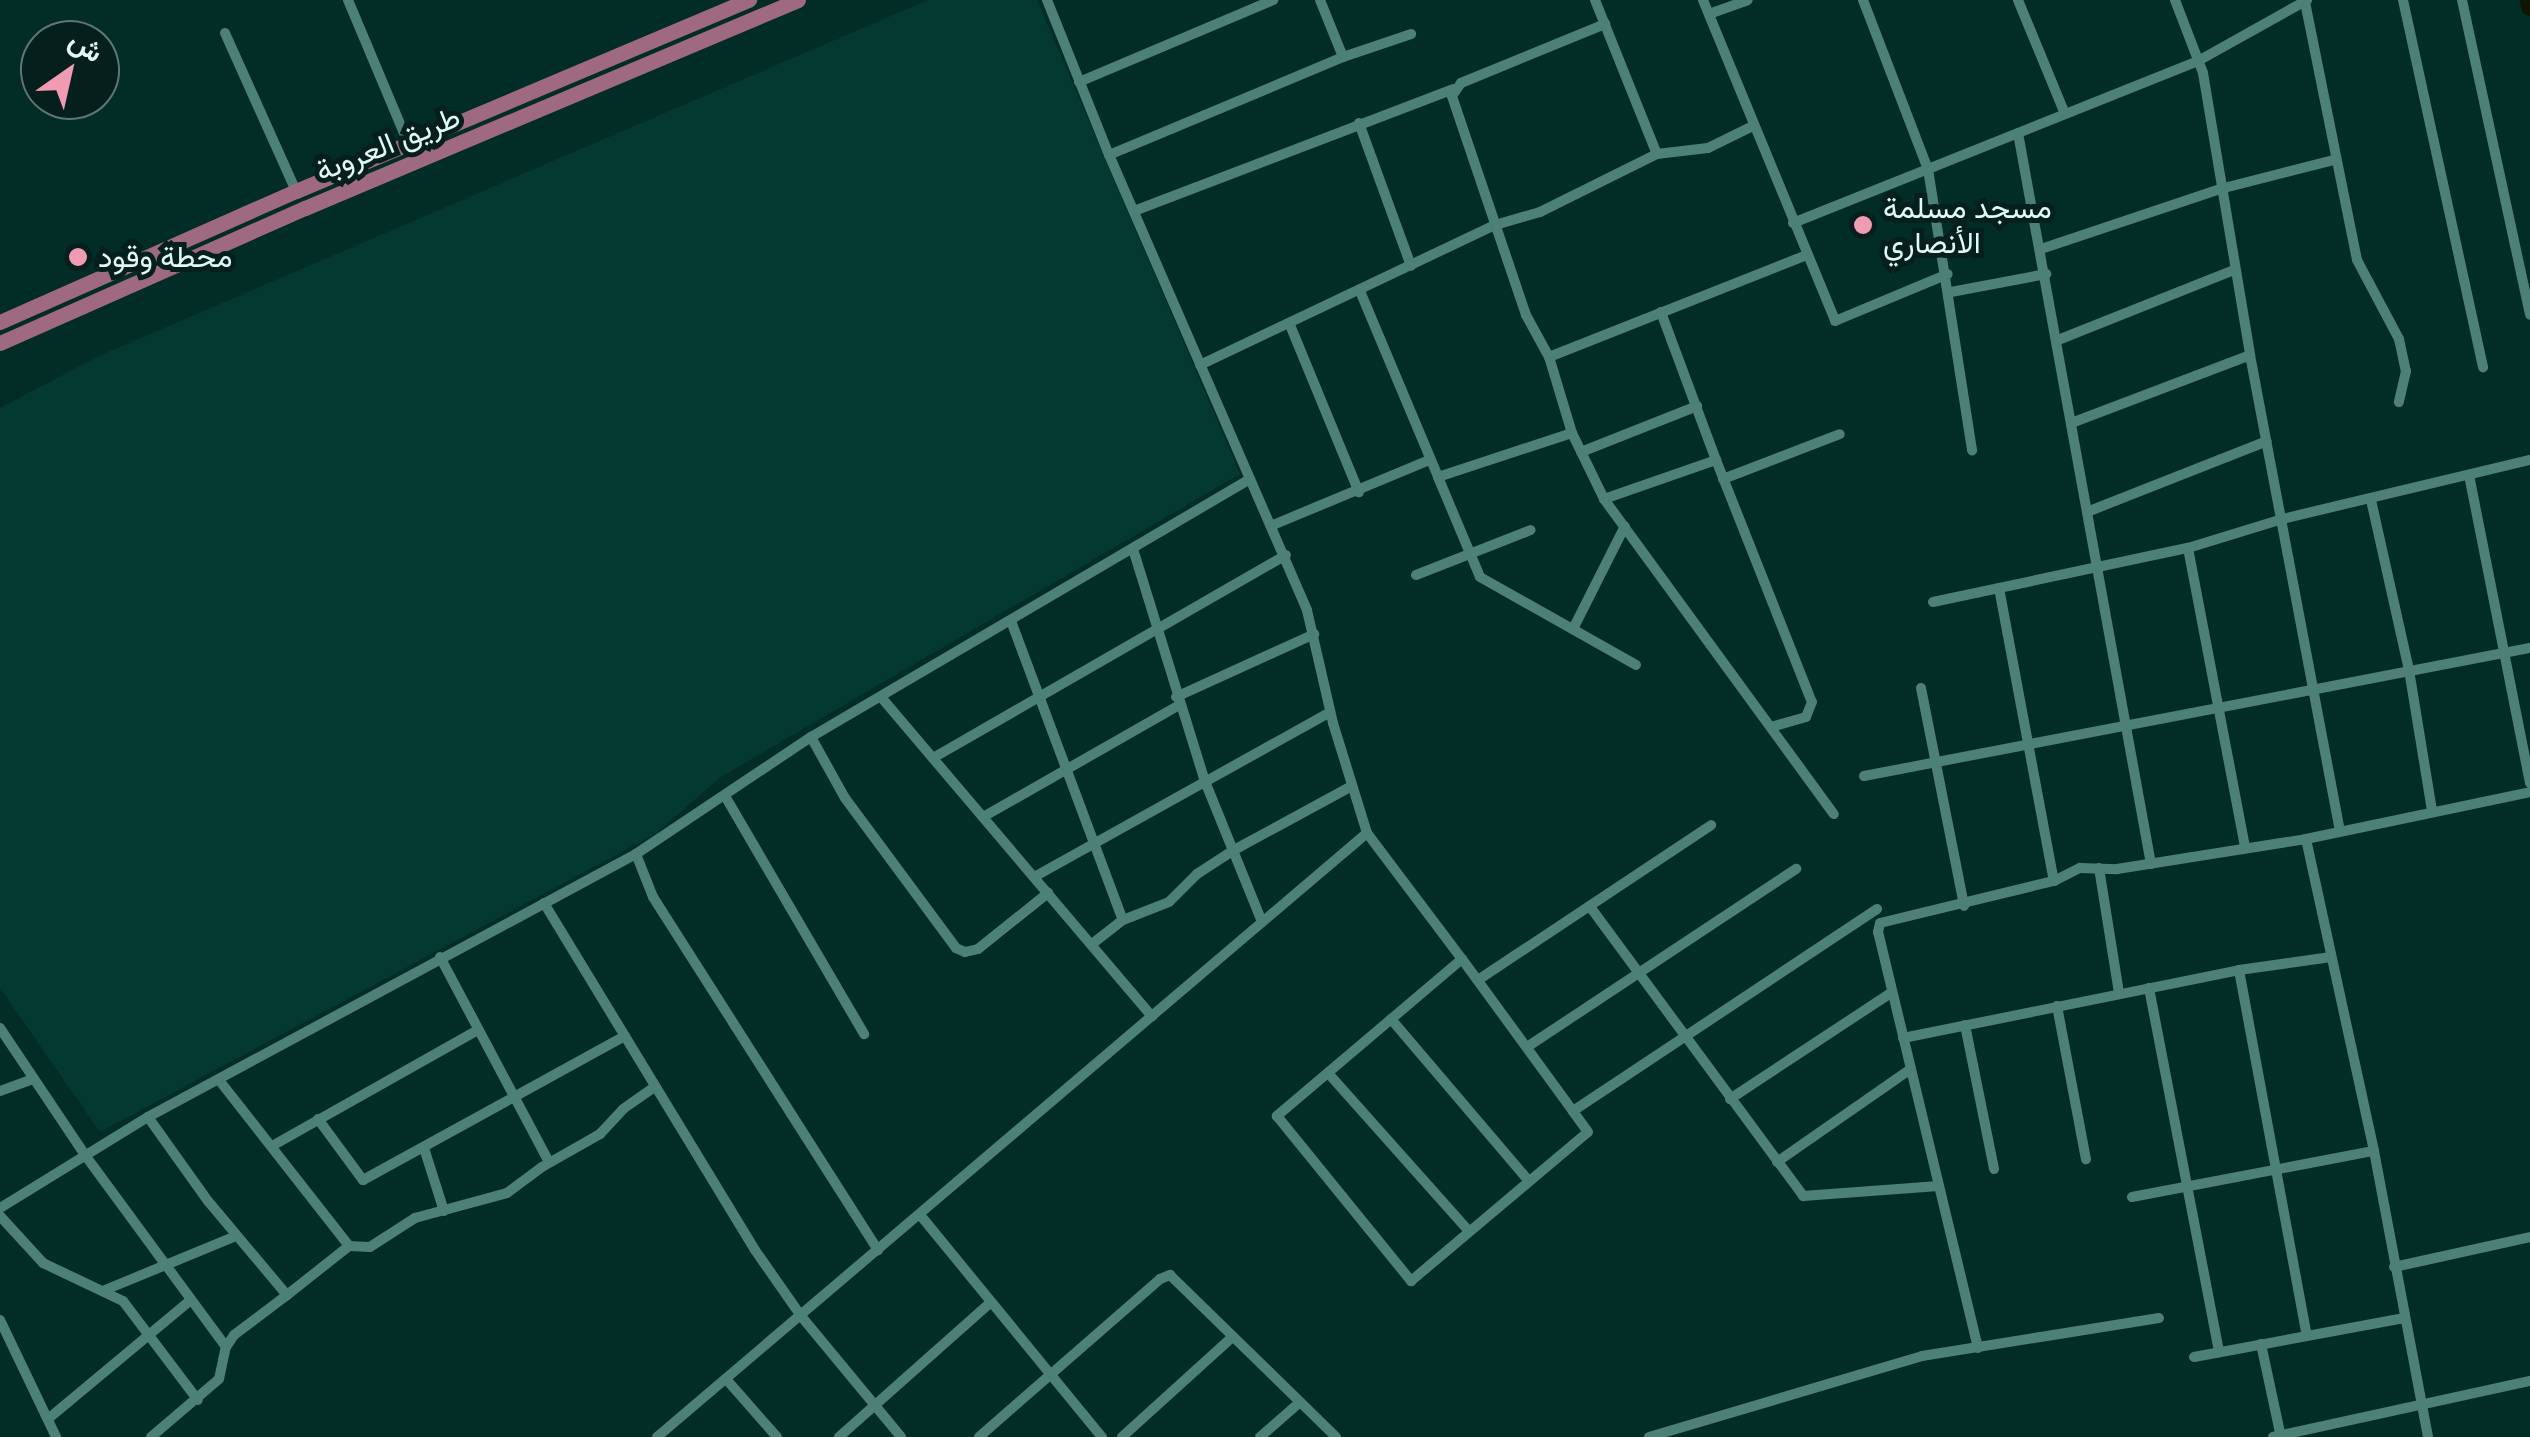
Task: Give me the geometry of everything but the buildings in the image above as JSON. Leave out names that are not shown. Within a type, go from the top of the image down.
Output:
[{"type":"main road","points":[[0,322],[296,190],[748,0]]},
{"type":"main road","name":"طريق العروبة","points":[[0,343],[305,208],[798,0]]},
{"type":"street","points":[[348,0],[408,144]]},
{"type":"street","points":[[1046,0],[1109,155],[1286,555],[1314,634],[1330,712],[1366,833],[1462,959],[1478,980],[1588,1132],[1410,1281],[1277,1116],[1462,959]]},
{"type":"street","points":[[1079,82],[1273,0]]},
{"type":"street","points":[[1320,0],[1343,57]]},
{"type":"street","points":[[1594,0],[1657,154]]},
{"type":"street","points":[[1703,0],[1836,321],[1948,274]]},
{"type":"street","points":[[1709,14],[1748,0]]},
{"type":"street","points":[[1862,0],[1928,169],[1951,292],[1972,451]]},
{"type":"street","points":[[2018,0],[2065,114]]},
{"type":"street","points":[[2176,0],[2198,61],[2340,831]]},
{"type":"street","points":[[2402,0],[2483,367]]},
{"type":"street","points":[[2462,0],[2530,315]]},
{"type":"street","points":[[1793,224],[2198,61],[2306,1],[2334,160],[2357,260],[2399,340],[2406,371],[2398,402]]},
{"type":"street","points":[[1134,212],[1454,89],[1605,24]]},
{"type":"street","points":[[225,34],[296,190]]},
{"type":"street","points":[[1109,155],[1343,57],[1410,34]]},
{"type":"street","points":[[1454,89],[1454,106],[1526,315],[1550,357],[1572,434],[1604,499],[1834,814]]},
{"type":"street","points":[[1359,123],[1412,266]]},
{"type":"street","points":[[1200,365],[1495,225],[1540,212],[1657,154],[1708,148],[1753,126]]},
{"type":"street","points":[[2018,133],[2074,422],[2095,568],[2151,864]]},
{"type":"street","points":[[2041,248],[2220,188],[2334,160]]},
{"type":"street","points":[[1550,357],[1807,255]]},
{"type":"street","points":[[2058,340],[2234,270]]},
{"type":"street","points":[[1951,292],[2046,274]]},
{"type":"street","points":[[1360,291],[1480,578],[1636,664]]},
{"type":"street","points":[[1661,312],[1812,702],[1806,716],[1771,728]]},
{"type":"street","points":[[1290,325],[1359,492]]},
{"type":"street","points":[[2074,422],[2250,355]]},
{"type":"street","points":[[1581,452],[1696,406]]},
{"type":"street","points":[[1438,477],[1572,434]]},
{"type":"street","points":[[1724,480],[1840,434]]},
{"type":"street","points":[[2087,512],[2267,441]]},
{"type":"street","points":[[1273,525],[1429,460]]},
{"type":"street","points":[[1604,499],[1716,460]]},
{"type":"street","points":[[1933,602],[2188,548],[2282,519],[2530,460]]},
{"type":"street","points":[[2469,475],[2530,783]]},
{"type":"street","points":[[0,1208],[148,1117],[636,854],[812,737],[1250,478]]},
{"type":"street","points":[[2371,500],[2409,670],[2432,810]]},
{"type":"street","points":[[1573,630],[1624,526]]},
{"type":"street","points":[[1416,575],[1532,530]]},
{"type":"street","points":[[2188,548],[2246,848]]},
{"type":"street","points":[[1133,549],[1204,779],[1262,922]]},
{"type":"street","points":[[932,758],[1286,555]]},
{"type":"street","points":[[1999,588],[2054,881]]},
{"type":"street","points":[[1011,621],[1123,920]]},
{"type":"street","points":[[983,817],[1067,771],[1178,701],[1314,634]]},
{"type":"street","points":[[1864,776],[2530,648]]},
{"type":"street","points":[[1921,688],[1964,906]]},
{"type":"street","points":[[881,697],[1152,1016]]},
{"type":"street","points":[[1034,876],[1330,712]]},
{"type":"street","points":[[812,737],[875,841],[956,948],[965,952],[978,949],[1048,893]]},
{"type":"street","points":[[1092,944],[1123,920],[1162,906],[1196,874],[1234,850],[1350,787]]},
{"type":"street","points":[[1978,1348],[1878,932],[1880,923],[1887,918],[1964,906],[2054,881],[2080,868],[2151,864],[2306,838],[2530,792]]},
{"type":"street","points":[[725,796],[864,1034]]},
{"type":"street","points":[[1478,980],[1711,825]]},
{"type":"street","points":[[657,1437],[1366,833]]},
{"type":"street","points":[[2306,838],[2374,1150],[2428,1437]]},
{"type":"street","points":[[636,854],[653,897],[878,1250]]},
{"type":"street","points":[[2098,868],[2119,993]]},
{"type":"street","points":[[1527,1047],[1796,869]]},
{"type":"street","points":[[544,903],[655,1088],[801,1316],[901,1437]]},
{"type":"street","points":[[1591,908],[1803,1196],[1939,1186]]},
{"type":"street","points":[[1573,1111],[1877,909]]},
{"type":"street","points":[[440,957],[511,1099],[548,1162]]},
{"type":"street","points":[[1903,1038],[2239,970],[2330,957]]},
{"type":"street","points":[[2239,970],[2307,1336]]},
{"type":"street","points":[[2149,988],[2218,1352]]},
{"type":"street","points":[[1730,1099],[1892,992]]},
{"type":"street","points":[[2057,1006],[2086,1159]]},
{"type":"street","points":[[1391,1019],[1529,1181]]},
{"type":"street","points":[[1965,1025],[1994,1169]]},
{"type":"street","points":[[272,1146],[476,1031]]},
{"type":"street","points":[[1,1032],[84,1155],[226,1347]]},
{"type":"street","points":[[318,1119],[360,1180],[625,1036]]},
{"type":"street","points":[[1777,1162],[1911,1068]]},
{"type":"street","points":[[1328,1073],[1470,1231]]},
{"type":"street","points":[[0,1091],[31,1080]]},
{"type":"street","points":[[219,1080],[350,1246]]},
{"type":"street","points":[[151,1437],[198,1400],[222,1374],[226,1347],[238,1332],[350,1246],[370,1247],[414,1218],[500,1197],[548,1162],[600,1134],[623,1109],[655,1088]]},
{"type":"street","points":[[148,1117],[236,1236],[287,1295]]},
{"type":"street","points":[[424,1148],[444,1211]]},
{"type":"street","points":[[2132,1197],[2374,1150]]},
{"type":"street","points":[[0,1216],[43,1263],[123,1302],[198,1400]]},
{"type":"street","points":[[921,1216],[1102,1437]]},
{"type":"street","points":[[105,1290],[236,1236]]},
{"type":"street","points":[[2394,1267],[2530,1237]]},
{"type":"street","points":[[979,1437],[1166,1275],[1178,1279],[1230,1339],[1336,1437]]},
{"type":"street","points":[[48,1419],[191,1300]]},
{"type":"street","points":[[839,1437],[991,1302]]},
{"type":"street","points":[[1649,1437],[1922,1356],[2159,1318]]},
{"type":"street","points":[[2194,1357],[2404,1318]]},
{"type":"street","points":[[0,1320],[56,1437]]},
{"type":"street","points":[[1122,1437],[1230,1339]]},
{"type":"street","points":[[2261,1344],[2278,1436],[2530,1381]]},
{"type":"street","points":[[726,1378],[778,1437]]},
{"type":"street","points":[[1260,1437],[1299,1403]]},
{"type":"shaded area","points":[[928,0],[1037,0],[1240,474],[721,777],[655,834],[100,1132],[0,988],[0,408],[101,355]]},
{"type":"waterway","points":[[2529,0],[2530,7]]},
{"type":"place","name":"مسجد مسلمة الأنصاري","points":[[1863,225]]},
{"type":"place","name":"محطة وقود","points":[[78,257]]}]
